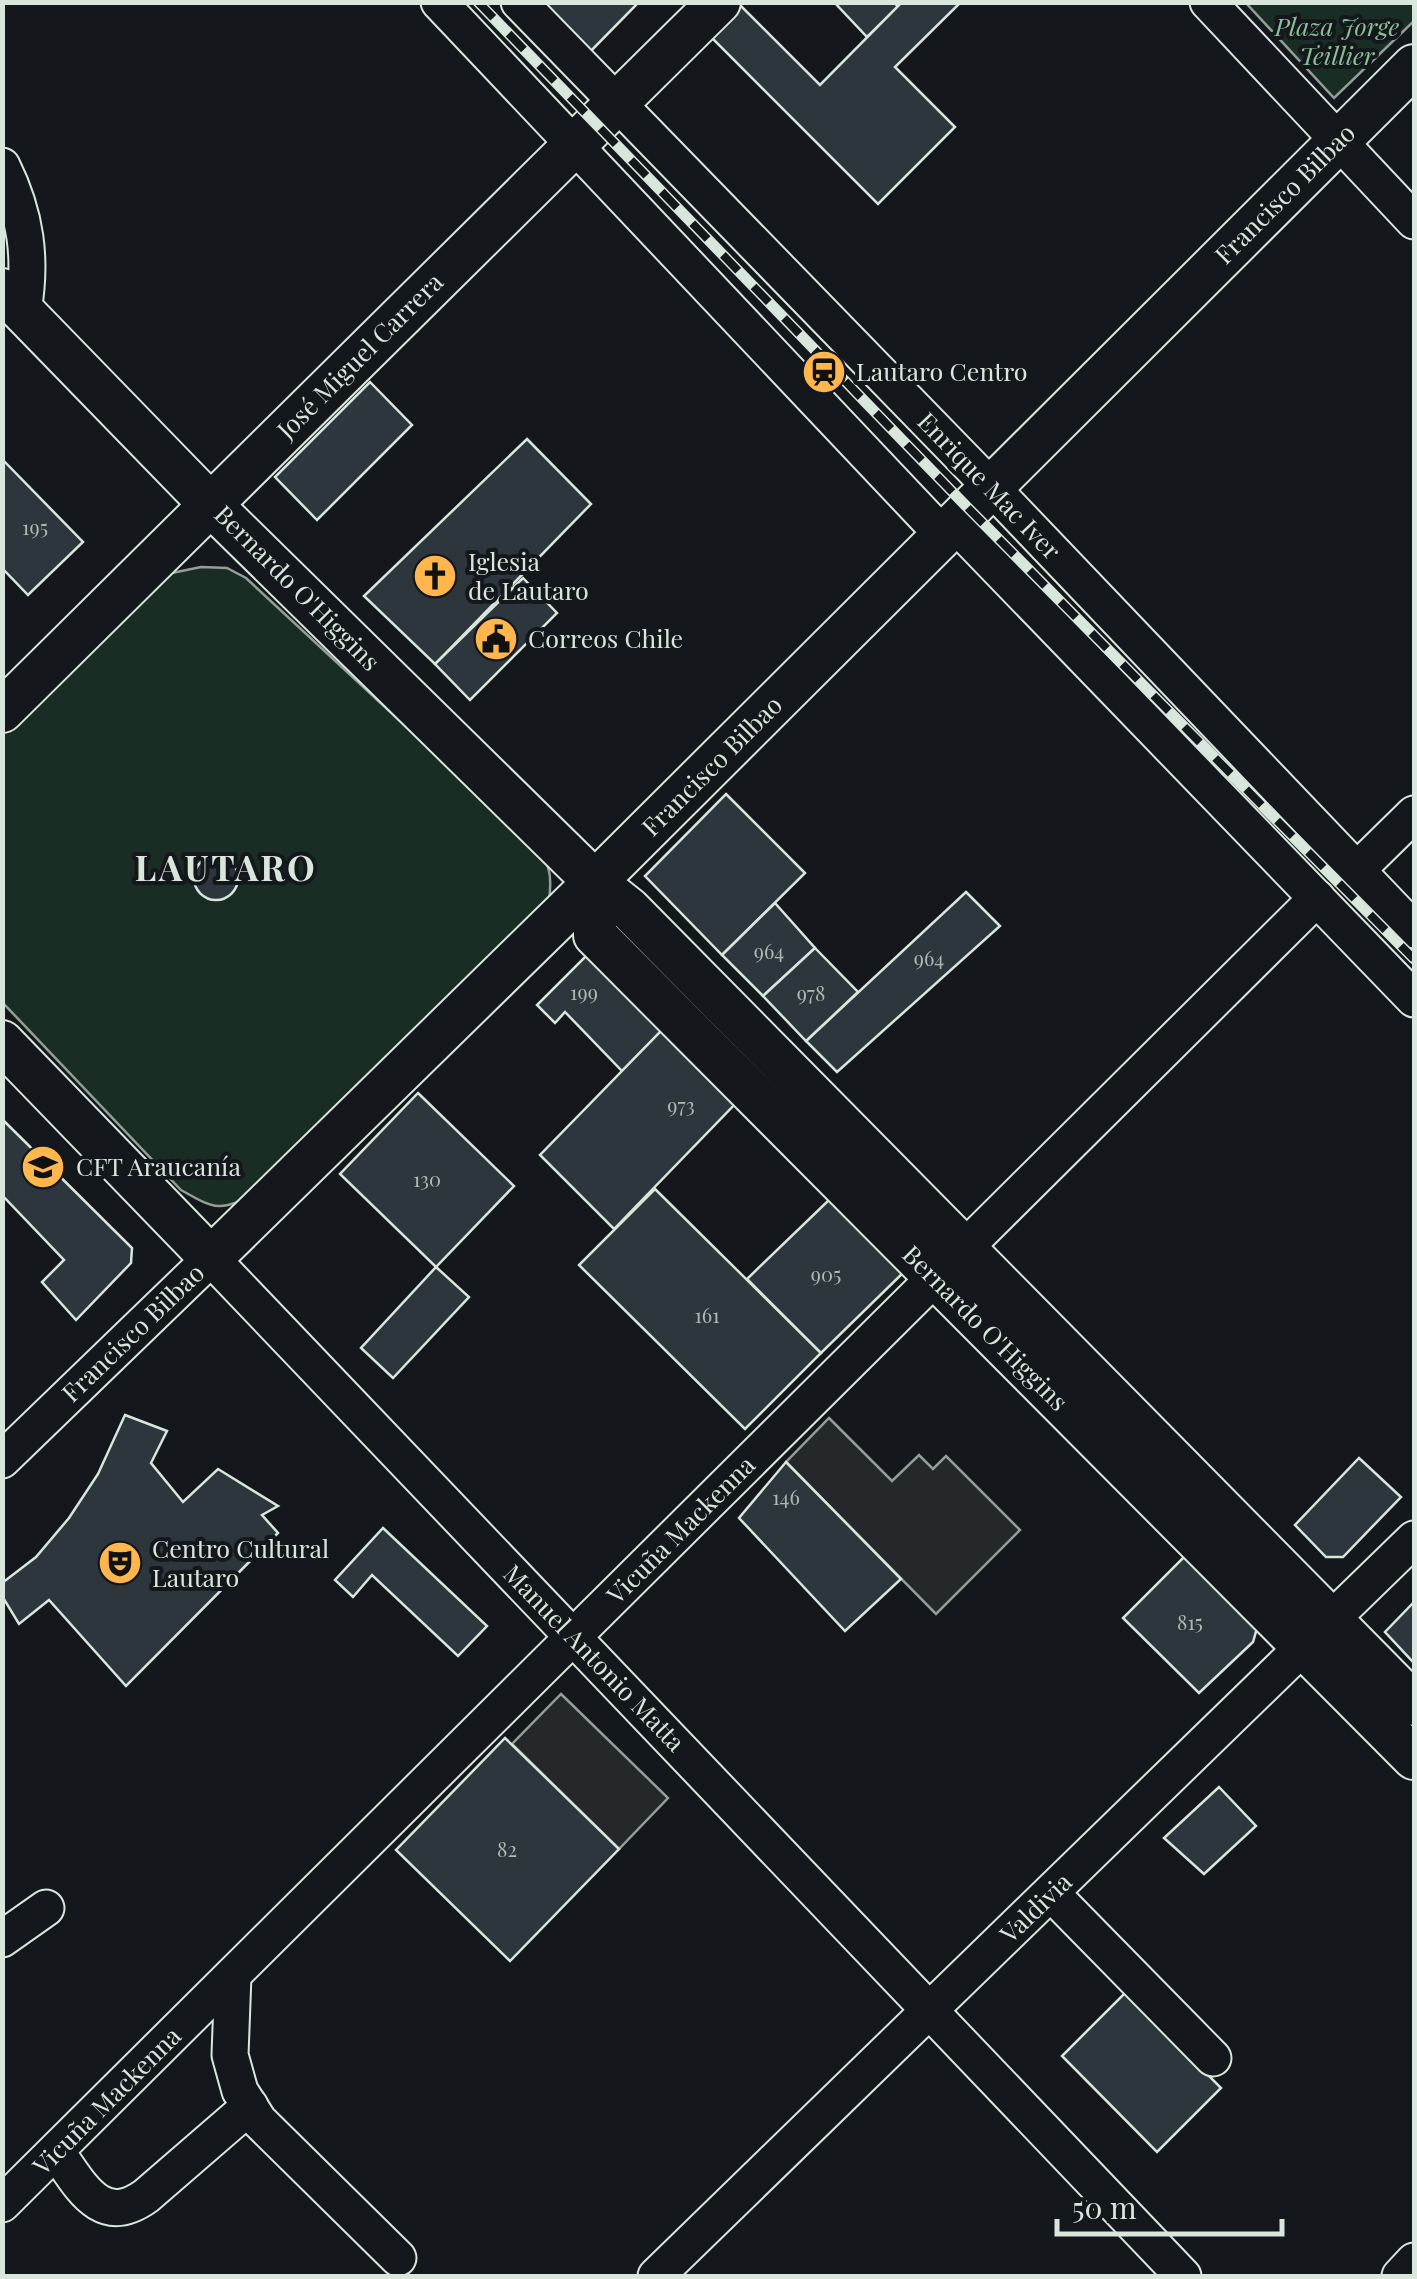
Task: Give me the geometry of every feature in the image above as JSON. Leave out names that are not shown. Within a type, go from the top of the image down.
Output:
[{"type":"main road","name":"José Miguel Carrera","points":[[2,710],[719,2]]},
{"type":"main road","name":"Francisco Bilbao","points":[[211,1258],[595,882],[1414,66]]},
{"type":"main road","name":"Bernardo O'Higgins","points":[[13,300],[210,504],[595,882],[629,909],[966,1248],[1318,1632],[1414,1758]]},
{"type":"main road","name":"Bernardo O'Higgins","points":[[595,882],[594,935],[934,1278],[1318,1632],[1414,1704]]},
{"type":"main road","name":"Manuel Antonio Matta","points":[[2,1042],[211,1258]]},
{"type":"street","name":"Enrique Mac Iver","points":[[439,2],[949,529],[1414,999]]},
{"type":"street","name":"Enrique Mac Iver","points":[[519,2],[991,487],[1414,930]]},
{"type":"street","points":[[1208,2],[1414,221]]},
{"type":"street","points":[[2,166],[26,233],[28,284],[13,300]]},
{"type":"street","points":[[1356,871],[1414,814]]},
{"type":"street","name":"Vicuña Mackenna","points":[[2,2204],[1318,898]]},
{"type":"street","name":"Francisco Bilbao","points":[[2,1460],[211,1258]]},
{"type":"street","name":"Manuel Antonio Matta","points":[[211,1258],[1182,2276]]},
{"type":"street","name":"Valdivia","points":[[656,2276],[1414,1539]]},
{"type":"street","points":[[1051,1893],[1213,2058]]},
{"type":"street","points":[[2,1939],[46,1908]]},
{"type":"street","points":[[233,1976],[230,2055],[240,2092],[270,2132],[398,2258]]},
{"type":"street","points":[[56,2151],[90,2198],[108,2207],[129,2206],[146,2196],[250,2106]]},
{"type":"street","points":[[1400,2276],[1414,2262]]},
{"type":"green space","name":"Plaza Jorge Teillier","points":[[1246,3],[1414,3],[1414,21],[1334,98]]},
{"type":"green space","points":[[201,567],[227,568],[246,578],[527,839],[545,861],[550,882],[549,903],[257,1192],[219,1206],[181,1190],[3,1003],[3,730],[167,574]]},
{"type":"shaded area","points":[[829,1418],[892,1481],[919,1455],[933,1469],[946,1456],[1020,1530],[936,1614],[786,1462]]},
{"type":"shaded area","points":[[561,1694],[668,1798],[619,1849],[512,1744]]},
{"type":"building","points":[[534,2],[639,2],[587,55]]},
{"type":"building","points":[[834,2],[894,2],[898,7],[867,37]]},
{"type":"building","points":[[902,2],[961,2],[895,67],[955,127],[878,204],[709,35],[740,5],[820,85]]},
{"type":"building","points":[[370,382],[412,425],[317,520],[275,477]]},
{"type":"building","points":[[527,439],[591,504],[435,664],[364,596]]},
{"type":"building","points":[[2,459],[83,542],[28,595],[2,568]]},
{"type":"building","name":"Correos Chile","points":[[523,578],[557,613],[470,700],[435,664]]},
{"type":"building","points":[[726,794],[805,873],[722,955],[645,876]]},
{"type":"building","points":[[216,856],[231,863],[238,878],[231,893],[216,900],[201,893],[194,878],[201,863]]},
{"type":"building","points":[[966,892],[1000,926],[837,1072],[806,1041]]},
{"type":"building","points":[[775,903],[815,948],[763,996],[722,955]]},
{"type":"building","points":[[815,948],[858,992],[806,1041],[763,996]]},
{"type":"building","points":[[590,952],[663,1029],[622,1071],[565,1012],[555,1023],[537,1005]]},
{"type":"building","points":[[663,1029],[737,1102],[614,1229],[540,1155]]},
{"type":"building","points":[[418,1093],[514,1186],[436,1267],[340,1174]]},
{"type":"building","points":[[2,1119],[132,1248],[131,1263],[76,1320],[42,1282],[64,1260],[2,1195]]},
{"type":"building","points":[[655,1189],[821,1353],[745,1429],[579,1265]]},
{"type":"building","points":[[831,1198],[905,1271],[821,1353],[747,1279]]},
{"type":"building","points":[[436,1267],[469,1297],[393,1378],[361,1348]]},
{"type":"building","points":[[125,1415],[167,1431],[151,1463],[183,1502],[218,1469],[278,1506],[262,1515],[278,1533],[126,1686],[49,1600],[19,1624],[2,1596],[2,1583],[36,1557],[69,1518],[98,1474]]},
{"type":"building","points":[[1359,1458],[1401,1497],[1343,1557],[1326,1557],[1295,1525]]},
{"type":"building","points":[[786,1462],[901,1579],[845,1631],[739,1518]]},
{"type":"building","points":[[383,1528],[487,1626],[458,1656],[372,1575],[353,1597],[335,1580]]},
{"type":"building","points":[[1185,1556],[1257,1628],[1253,1642],[1199,1693],[1123,1618]]},
{"type":"building","points":[[1414,1602],[1414,1663],[1385,1632]]},
{"type":"building","points":[[505,1738],[619,1849],[510,1961],[396,1850]]},
{"type":"building","points":[[1219,1787],[1256,1826],[1204,1874],[1164,1838]]},
{"type":"building","points":[[1126,1992],[1221,2088],[1157,2152],[1062,2056]]},
{"type":"railway","points":[[478,2],[969,509],[1414,959]]},
{"type":"place","name":"Lautaro Centro","points":[[824,372]]},
{"type":"place","name":"Iglesia de Lautaro","points":[[435,576]]},
{"type":"place","name":"Correos Chile","points":[[496,639]]},
{"type":"place","name":"CFT Araucanía","points":[[43,1167]]},
{"type":"place","name":"Centro Cultural Lautaro","points":[[120,1563]]},
{"type":"district","name":"LAUTARO","points":[[226,869]]}]
